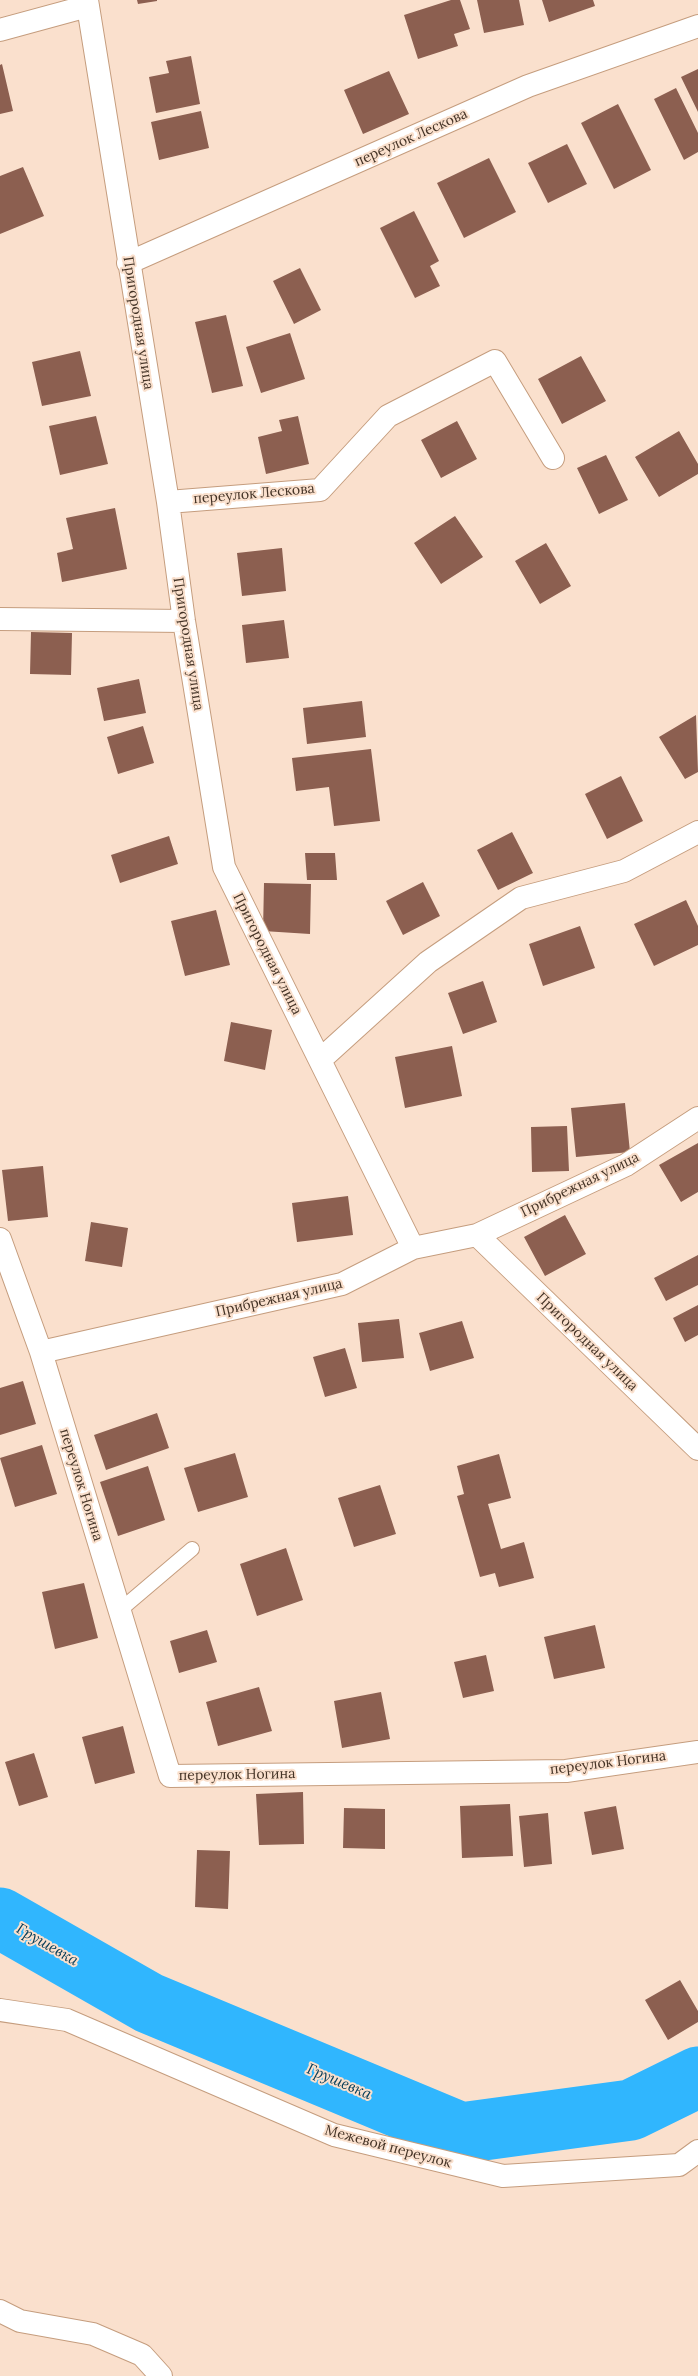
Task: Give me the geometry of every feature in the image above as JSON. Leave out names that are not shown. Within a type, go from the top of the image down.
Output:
[{"type":"street","points":[[0,30],[88,3]]},
{"type":"street","name":"Пригородная улица","points":[[88,3],[128,263],[168,502],[184,621],[224,867],[413,1248]]},
{"type":"street","name":"переулок Лескова","points":[[128,263],[528,86],[698,26]]},
{"type":"street","name":"переулок Лескова","points":[[168,502],[320,490],[388,416],[495,361],[553,458]]},
{"type":"street","points":[[0,619],[184,621]]},
{"type":"street","points":[[320,1060],[428,962],[521,898],[624,872],[698,832]]},
{"type":"street","name":"Прибрежная улица","points":[[41,1352],[342,1284],[413,1248],[477,1235],[626,1165],[698,1118]]},
{"type":"street","name":"Пригородная улица","points":[[477,1235],[698,1449]]},
{"type":"street","points":[[0,1239],[41,1352]]},
{"type":"street","name":"переулок Ногина","points":[[41,1352],[170,1776],[566,1771],[698,1752]]},
{"type":"street","name":"Межевой переулок","points":[[0,2010],[67,2020],[334,2135],[503,2176],[679,2165],[698,2151]]},
{"type":"street","points":[[0,2311],[20,2321],[93,2334],[142,2354],[161,2376]]},
{"type":"lane","points":[[119,1611],[192,1549]]},
{"type":"building","points":[[137,0],[157,0],[157,1],[138,4]]},
{"type":"building","points":[[451,0],[460,0],[470,29],[454,34],[458,46],[418,59],[404,15]]},
{"type":"building","points":[[477,0],[519,0],[524,25],[484,33]]},
{"type":"building","points":[[542,0],[593,0],[595,6],[549,22]]},
{"type":"building","points":[[191,56],[200,104],[156,113],[149,77],[169,73],[166,61]]},
{"type":"building","points":[[2,64],[13,111],[0,114],[0,65]]},
{"type":"building","points":[[698,69],[698,112],[681,77]]},
{"type":"building","points":[[389,71],[409,114],[363,134],[344,90]]},
{"type":"building","points":[[676,88],[698,133],[698,152],[684,160],[654,99]]},
{"type":"building","points":[[618,104],[651,170],[614,189],[581,123]]},
{"type":"building","points":[[201,111],[209,148],[159,160],[151,122]]},
{"type":"building","points":[[567,144],[587,184],[548,203],[528,163]]},
{"type":"building","points":[[489,158],[516,212],[464,238],[437,183]]},
{"type":"building","points":[[23,167],[44,216],[0,234],[0,176]]},
{"type":"building","points":[[414,211],[439,261],[430,266],[440,286],[415,298],[380,228]]},
{"type":"building","points":[[300,268],[321,310],[294,324],[273,281]]},
{"type":"building","points":[[226,315],[243,386],[212,393],[195,322]]},
{"type":"building","points":[[290,333],[305,379],[261,393],[246,347]]},
{"type":"building","points":[[80,351],[91,396],[42,406],[32,362]]},
{"type":"building","points":[[581,356],[606,401],[562,424],[538,379]]},
{"type":"building","points":[[96,416],[108,464],[60,475],[49,426]]},
{"type":"building","points":[[298,416],[309,464],[266,474],[258,437],[282,431],[279,420]]},
{"type":"building","points":[[457,421],[477,459],[441,478],[421,440]]},
{"type":"building","points":[[679,431],[698,464],[698,474],[659,497],[635,457]]},
{"type":"building","points":[[606,455],[628,500],[599,514],[577,468]]},
{"type":"building","points":[[115,508],[127,569],[62,582],[57,553],[73,549],[66,518]]},
{"type":"building","points":[[455,516],[483,557],[441,584],[414,543]]},
{"type":"building","points":[[546,543],[571,586],[540,604],[515,561]]},
{"type":"building","points":[[282,548],[286,591],[242,596],[237,553]]},
{"type":"building","points":[[284,620],[289,658],[246,663],[242,625]]},
{"type":"building","points":[[31,632],[72,633],[71,675],[30,674]]},
{"type":"building","points":[[139,679],[146,713],[104,721],[97,688]]},
{"type":"building","points":[[362,701],[366,737],[307,744],[303,708]]},
{"type":"building","points":[[696,715],[698,772],[685,779],[659,737]]},
{"type":"building","points":[[143,726],[154,763],[118,774],[107,737]]},
{"type":"building","points":[[371,749],[380,821],[334,826],[329,787],[296,791],[292,758]]},
{"type":"building","points":[[621,776],[643,821],[607,839],[585,794]]},
{"type":"building","points":[[512,832],[533,873],[498,890],[477,850]]},
{"type":"building","points":[[169,836],[178,864],[120,883],[111,855]]},
{"type":"building","points":[[305,853],[335,853],[337,880],[307,880]]},
{"type":"building","points":[[423,882],[440,916],[403,935],[386,901]]},
{"type":"building","points":[[264,883],[311,884],[310,934],[263,931]]},
{"type":"building","points":[[686,900],[698,926],[698,945],[654,966],[634,924]]},
{"type":"building","points":[[216,910],[230,965],[185,976],[171,921]]},
{"type":"building","points":[[580,926],[595,968],[543,986],[529,944]]},
{"type":"building","points":[[483,981],[497,1022],[463,1034],[448,993]]},
{"type":"building","points":[[231,1022],[272,1030],[265,1070],[224,1061]]},
{"type":"building","points":[[452,1046],[462,1096],[405,1108],[395,1057]]},
{"type":"building","points":[[625,1103],[630,1152],[576,1157],[571,1108]]},
{"type":"building","points":[[567,1126],[569,1171],[532,1172],[531,1127]]},
{"type":"building","points":[[698,1143],[698,1192],[681,1202],[659,1165]]},
{"type":"building","points":[[43,1166],[48,1217],[8,1221],[2,1170]]},
{"type":"building","points":[[348,1196],[353,1235],[297,1242],[292,1203]]},
{"type":"building","points":[[565,1215],[586,1254],[545,1276],[524,1237]]},
{"type":"building","points":[[91,1222],[128,1228],[122,1267],[85,1261]]},
{"type":"building","points":[[698,1255],[698,1285],[666,1301],[654,1278]]},
{"type":"building","points":[[698,1305],[698,1335],[685,1342],[673,1318]]},
{"type":"building","points":[[399,1319],[404,1358],[362,1362],[358,1323]]},
{"type":"building","points":[[462,1321],[474,1358],[430,1371],[419,1333]]},
{"type":"building","points":[[345,1348],[357,1388],[325,1397],[313,1357]]},
{"type":"building","points":[[23,1381],[36,1424],[0,1435],[0,1388]]},
{"type":"building","points":[[157,1413],[169,1448],[106,1470],[94,1435]]},
{"type":"building","points":[[42,1445],[57,1494],[15,1507],[0,1458]]},
{"type":"building","points":[[235,1453],[248,1497],[198,1512],[184,1468]]},
{"type":"building","points":[[499,1454],[511,1498],[488,1504],[501,1549],[524,1542],[534,1578],[499,1587],[495,1573],[480,1577],[457,1496],[464,1494],[457,1466]]},
{"type":"building","points":[[148,1466],[165,1520],[118,1536],[100,1482]]},
{"type":"building","points":[[380,1485],[396,1534],[354,1547],[338,1498]]},
{"type":"building","points":[[286,1548],[303,1600],[257,1616],[240,1564]]},
{"type":"building","points":[[84,1583],[98,1638],[55,1649],[42,1592]]},
{"type":"building","points":[[595,1625],[605,1668],[554,1679],[544,1637]]},
{"type":"building","points":[[207,1630],[217,1662],[179,1673],[170,1641]]},
{"type":"building","points":[[486,1655],[494,1691],[463,1698],[454,1662]]},
{"type":"building","points":[[259,1687],[272,1731],[218,1746],[206,1702]]},
{"type":"building","points":[[381,1692],[390,1739],[342,1748],[334,1701]]},
{"type":"building","points":[[123,1726],[135,1773],[95,1784],[82,1737]]},
{"type":"building","points":[[34,1753],[48,1797],[19,1806],[5,1762]]},
{"type":"building","points":[[303,1792],[304,1844],[259,1845],[256,1794]]},
{"type":"building","points":[[510,1804],[513,1856],[462,1858],[460,1806]]},
{"type":"building","points":[[616,1806],[624,1849],[592,1855],[584,1812]]},
{"type":"building","points":[[344,1808],[385,1809],[385,1849],[343,1848]]},
{"type":"building","points":[[548,1813],[552,1864],[524,1867],[519,1816]]},
{"type":"building","points":[[197,1850],[230,1851],[228,1909],[195,1907]]},
{"type":"building","points":[[680,1980],[698,2011],[698,2022],[668,2040],[645,2000]]},
{"type":"waterway","name":"Грушевка","points":[[0,1918],[149,2003],[461,2133],[631,2110],[698,2077]]}]
